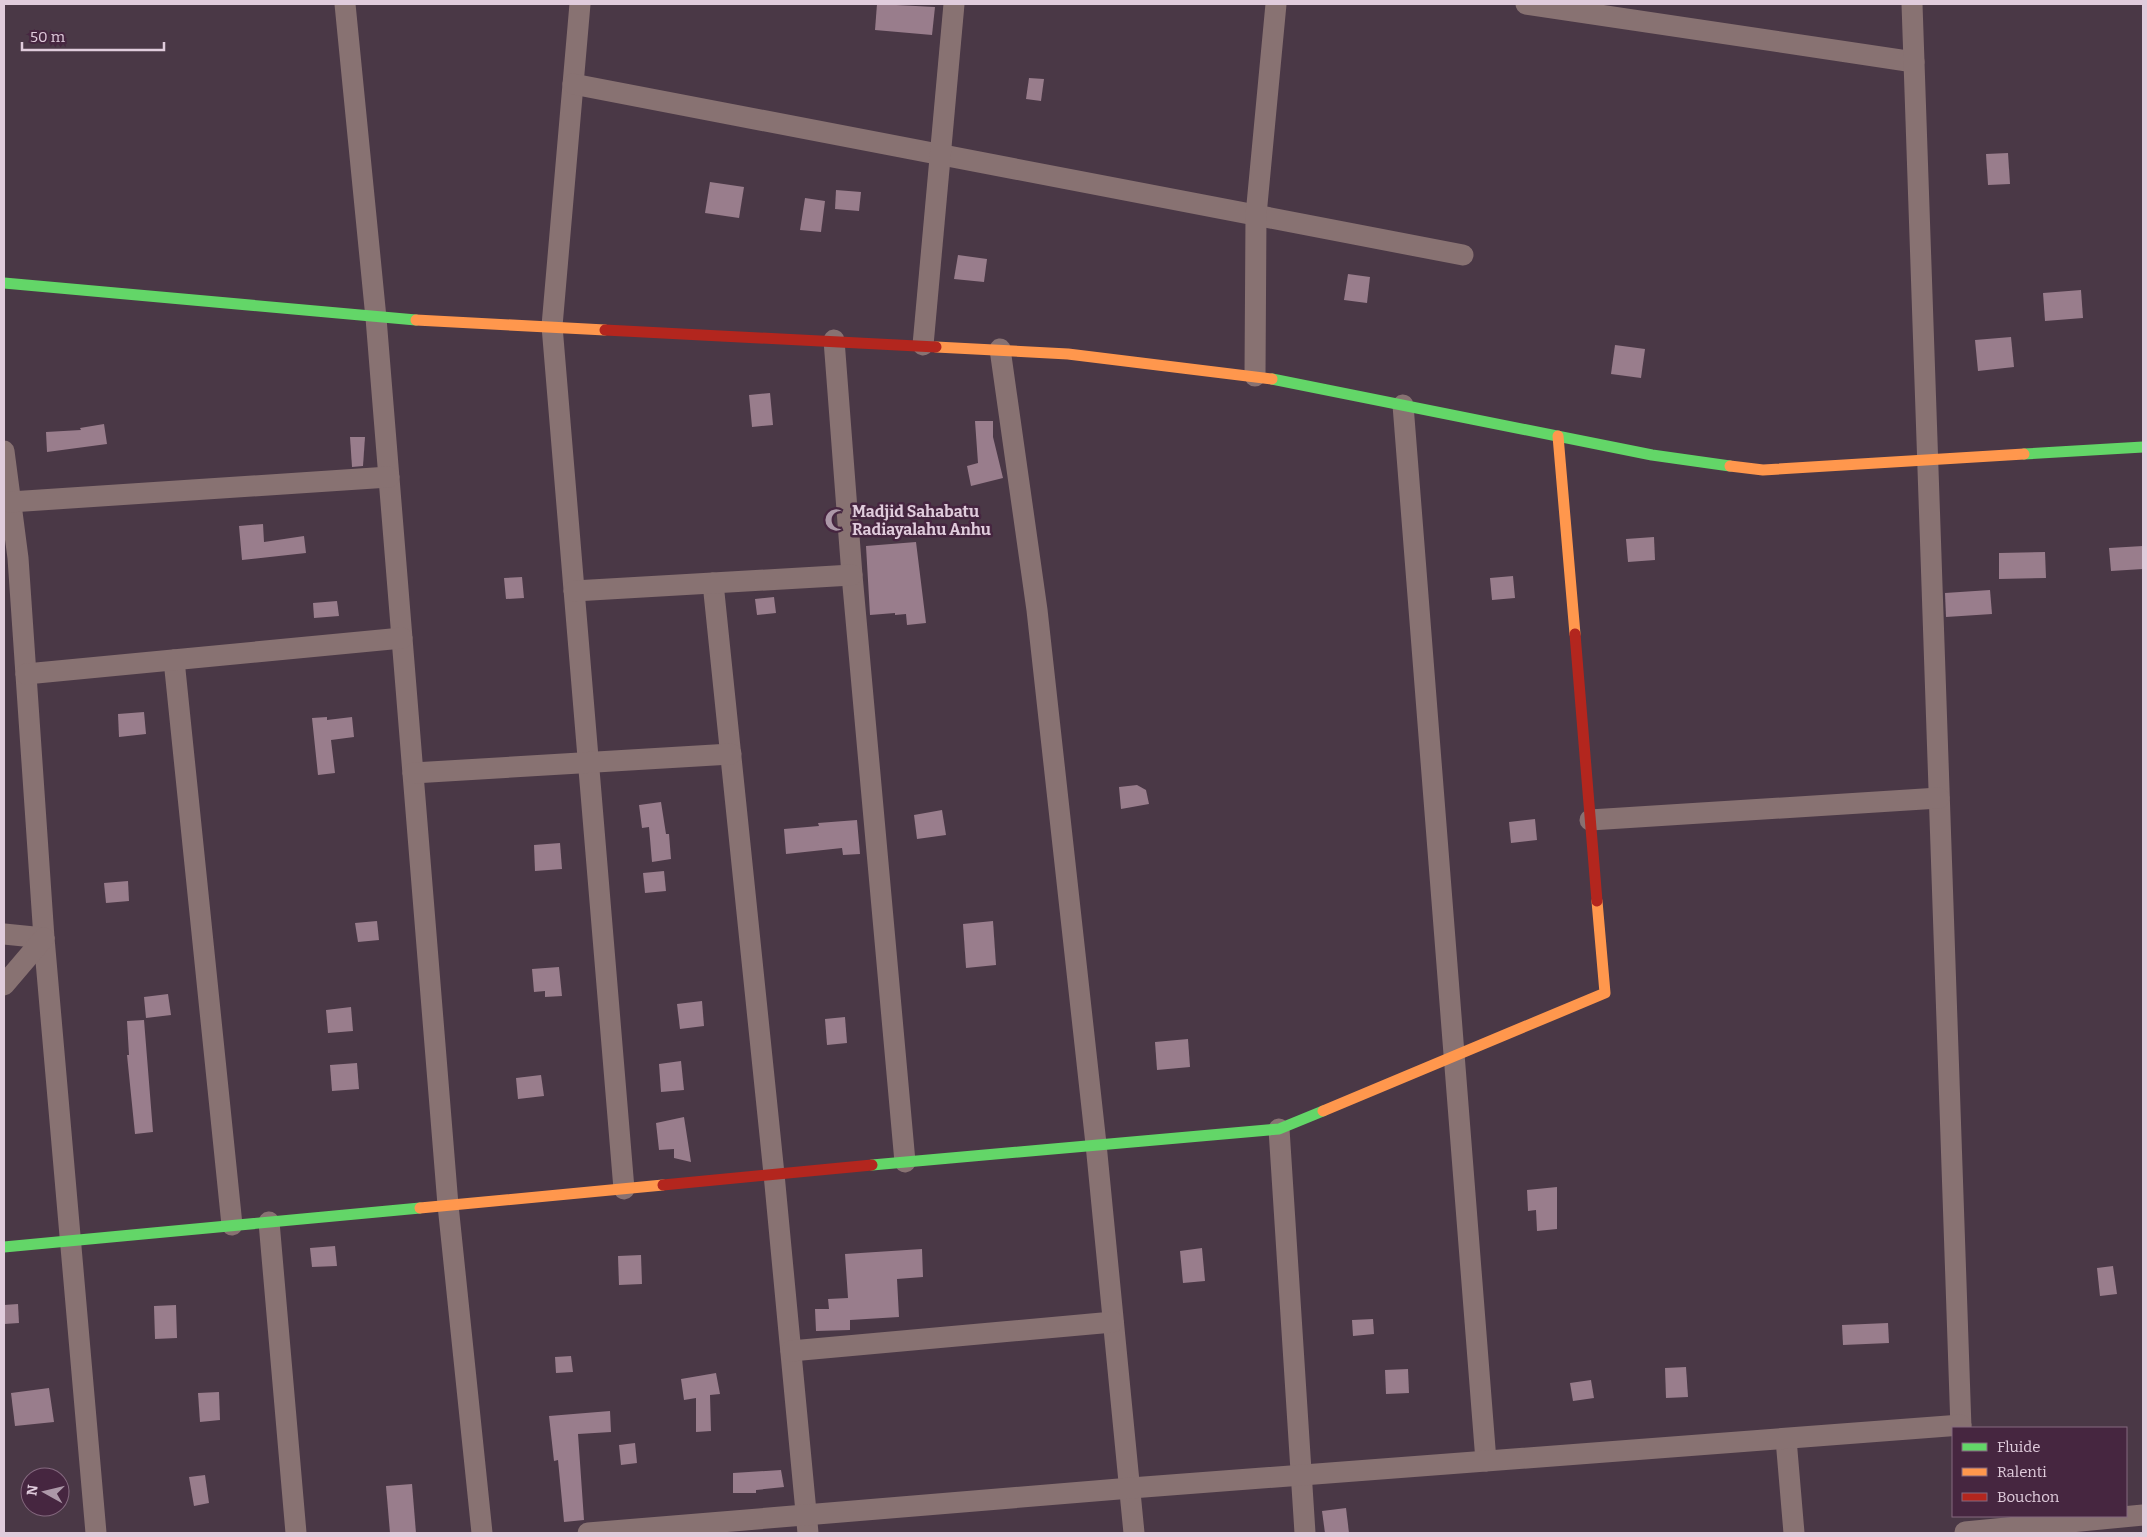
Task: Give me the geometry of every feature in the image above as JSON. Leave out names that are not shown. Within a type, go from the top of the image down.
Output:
[{"type":"street","points":[[346,4],[376,318],[448,1205],[482,1533]]},
{"type":"street","points":[[580,4],[552,326],[624,1188]]},
{"type":"street","points":[[923,345],[954,4]]},
{"type":"street","points":[[1255,376],[1256,215],[1276,4]]},
{"type":"street","points":[[1526,4],[1914,62]]},
{"type":"street","points":[[1912,4],[1961,1427]]},
{"type":"street","points":[[573,84],[1463,255]]},
{"type":"street","points":[[4,282],[376,318],[834,340],[1068,354],[1255,376],[1652,455],[1762,470],[2143,447]]},
{"type":"street","points":[[834,340],[852,576],[905,1162]]},
{"type":"street","points":[[1000,349],[1036,610],[1096,1144],[1134,1533]]},
{"type":"street","points":[[1403,405],[1486,1461]]},
{"type":"street","points":[[4,1247],[1096,1144],[1279,1129],[1605,993],[1558,436]]},
{"type":"street","points":[[4,451],[10,502],[11,565],[26,674],[44,938],[96,1533]]},
{"type":"street","points":[[10,502],[389,477]]},
{"type":"street","points":[[574,591],[852,576]]},
{"type":"street","points":[[713,583],[774,1174],[807,1524]]},
{"type":"street","points":[[26,674],[402,638]]},
{"type":"street","points":[[174,660],[232,1225]]},
{"type":"street","points":[[413,773],[731,754]]},
{"type":"street","points":[[1590,820],[1939,798]]},
{"type":"street","points":[[4,934],[44,938]]},
{"type":"street","points":[[4,986],[44,938]]},
{"type":"street","points":[[1279,1129],[1305,1533]]},
{"type":"street","points":[[270,1222],[296,1533]]},
{"type":"street","points":[[791,1351],[1113,1322]]},
{"type":"street","points":[[588,1533],[807,1524],[1131,1488],[1786,1438],[1952,1428]]},
{"type":"street","points":[[1786,1438],[1794,1533]]},
{"type":"street","points":[[2127,1516],[2143,1515]]},
{"type":"street","points":[[1964,1527],[2113,1517]]},
{"type":"building","points":[[877,4],[935,7],[932,35],[875,30]]},
{"type":"building","points":[[1029,78],[1044,79],[1041,101],[1026,99]]},
{"type":"building","points":[[2008,153],[2010,184],[1988,185],[1986,154]]},
{"type":"building","points":[[710,182],[744,187],[739,218],[705,213]]},
{"type":"building","points":[[836,190],[861,192],[859,211],[835,209]]},
{"type":"building","points":[[805,198],[825,201],[821,232],[800,230]]},
{"type":"building","points":[[958,255],[987,259],[984,282],[954,279]]},
{"type":"building","points":[[1348,274],[1370,277],[1367,303],[1344,300]]},
{"type":"building","points":[[2081,290],[2083,318],[2045,321],[2043,293]]},
{"type":"building","points":[[2011,337],[2014,367],[1978,371],[1975,340]]},
{"type":"building","points":[[1615,345],[1645,349],[1641,378],[1611,374]]},
{"type":"building","points":[[770,393],[773,425],[752,427],[749,395]]},
{"type":"building","points":[[975,421],[993,421],[993,437],[1003,478],[971,486],[967,466],[978,463]]},
{"type":"building","points":[[104,424],[107,444],[47,452],[46,432],[81,430],[80,428]]},
{"type":"building","points":[[350,437],[365,437],[363,466],[352,467]]},
{"type":"building","points":[[263,524],[264,542],[304,536],[306,553],[242,560],[239,526]]},
{"type":"building","points":[[1654,537],[1655,560],[1628,562],[1626,539]]},
{"type":"building","points":[[916,542],[926,623],[907,625],[906,614],[870,615],[866,546]]},
{"type":"building","points":[[2143,546],[2143,569],[2111,571],[2109,548]]},
{"type":"building","points":[[2045,552],[2046,578],[1999,579],[1999,553]]},
{"type":"building","points":[[1513,576],[1515,598],[1492,600],[1490,578]]},
{"type":"building","points":[[522,577],[524,598],[506,599],[504,578]]},
{"type":"building","points":[[1990,590],[1992,614],[1946,617],[1945,593]]},
{"type":"building","points":[[774,597],[776,613],[757,615],[755,599]]},
{"type":"building","points":[[337,601],[339,616],[314,618],[313,603]]},
{"type":"building","points":[[144,712],[146,734],[119,737],[118,714]]},
{"type":"building","points":[[327,717],[327,720],[352,717],[354,737],[331,740],[335,773],[318,775],[312,718]]},
{"type":"building","points":[[1137,785],[1146,790],[1149,804],[1121,809],[1119,787]]},
{"type":"building","points":[[661,802],[666,834],[669,834],[671,859],[652,862],[649,827],[642,828],[639,805]]},
{"type":"building","points":[[942,810],[946,835],[917,839],[914,815]]},
{"type":"building","points":[[1535,819],[1537,840],[1511,843],[1509,822]]},
{"type":"building","points":[[857,820],[860,854],[843,855],[842,848],[786,854],[784,829],[819,826],[818,823]]},
{"type":"building","points":[[560,843],[562,869],[535,871],[534,845]]},
{"type":"building","points":[[664,871],[666,891],[645,893],[643,873]]},
{"type":"building","points":[[128,881],[129,901],[106,903],[104,883]]},
{"type":"building","points":[[377,921],[379,940],[358,942],[355,923]]},
{"type":"building","points":[[993,921],[996,965],[966,968],[963,924]]},
{"type":"building","points":[[559,967],[562,996],[545,997],[545,991],[534,992],[532,969]]},
{"type":"building","points":[[168,994],[171,1015],[146,1018],[144,997]]},
{"type":"building","points":[[702,1001],[704,1026],[680,1029],[677,1004]]},
{"type":"building","points":[[351,1007],[353,1031],[328,1033],[326,1010]]},
{"type":"building","points":[[845,1017],[847,1043],[827,1045],[825,1019]]},
{"type":"building","points":[[144,1020],[153,1132],[135,1134],[127,1055],[129,1055],[127,1021]]},
{"type":"building","points":[[1188,1039],[1190,1067],[1157,1070],[1155,1042]]},
{"type":"building","points":[[681,1061],[684,1090],[661,1092],[659,1064]]},
{"type":"building","points":[[357,1063],[359,1089],[332,1091],[330,1065]]},
{"type":"building","points":[[541,1075],[544,1096],[518,1099],[516,1078]]},
{"type":"building","points":[[684,1117],[691,1162],[674,1158],[674,1149],[659,1150],[656,1123]]},
{"type":"building","points":[[1557,1187],[1557,1229],[1537,1231],[1536,1210],[1528,1211],[1527,1190]]},
{"type":"building","points":[[335,1246],[337,1266],[312,1267],[310,1248]]},
{"type":"building","points":[[1202,1248],[1205,1281],[1183,1283],[1180,1251]]},
{"type":"building","points":[[922,1249],[923,1277],[897,1279],[899,1317],[850,1320],[850,1330],[816,1331],[815,1309],[829,1309],[828,1299],[848,1298],[845,1254]]},
{"type":"building","points":[[641,1255],[642,1284],[619,1285],[618,1256]]},
{"type":"building","points":[[2113,1266],[2117,1294],[2100,1296],[2097,1268]]},
{"type":"building","points":[[18,1304],[19,1323],[4,1324],[4,1305]]},
{"type":"building","points":[[176,1305],[177,1338],[155,1339],[154,1306]]},
{"type":"building","points":[[1373,1319],[1374,1334],[1353,1336],[1352,1320]]},
{"type":"building","points":[[1888,1323],[1889,1343],[1843,1345],[1842,1325]]},
{"type":"building","points":[[571,1356],[573,1372],[556,1373],[555,1357]]},
{"type":"building","points":[[1686,1367],[1688,1397],[1666,1398],[1665,1368]]},
{"type":"building","points":[[1408,1369],[1409,1393],[1386,1394],[1385,1370]]},
{"type":"building","points":[[716,1373],[720,1394],[710,1395],[711,1431],[696,1432],[696,1398],[684,1400],[681,1379]]},
{"type":"building","points":[[1591,1380],[1594,1398],[1573,1401],[1570,1383]]},
{"type":"building","points":[[49,1388],[54,1422],[15,1426],[11,1393]]},
{"type":"building","points":[[219,1392],[220,1420],[200,1422],[198,1393]]},
{"type":"building","points":[[610,1411],[611,1432],[578,1434],[584,1520],[564,1522],[558,1460],[554,1461],[549,1416]]},
{"type":"building","points":[[635,1443],[637,1463],[621,1465],[619,1445]]},
{"type":"building","points":[[781,1470],[784,1487],[756,1490],[756,1493],[733,1493],[733,1473]]},
{"type":"building","points":[[205,1475],[209,1503],[194,1506],[189,1477]]},
{"type":"building","points":[[412,1484],[416,1533],[390,1533],[386,1486]]},
{"type":"building","points":[[1346,1508],[1349,1533],[1325,1533],[1322,1511]]},
{"type":"traffic: fast","points":[[4,283],[416,320]]},
{"type":"traffic: fast","points":[[1272,379],[1652,455],[1730,466]]},
{"type":"traffic: fast","points":[[2024,454],[2143,447]]},
{"type":"traffic: fast","points":[[872,1165],[1279,1129],[1323,1111]]},
{"type":"traffic: fast","points":[[4,1247],[420,1208]]},
{"type":"traffic: slow","points":[[416,320],[605,330]]},
{"type":"traffic: slow","points":[[936,347],[1068,354],[1272,379]]},
{"type":"traffic: slow","points":[[1558,436],[1575,634]]},
{"type":"traffic: slow","points":[[1730,466],[1763,470],[2024,454]]},
{"type":"traffic: slow","points":[[1323,1111],[1605,993],[1597,901]]},
{"type":"traffic: slow","points":[[420,1208],[663,1185]]},
{"type":"traffic: jam","points":[[605,330],[936,347]]},
{"type":"traffic: jam","points":[[1575,634],[1597,901]]},
{"type":"traffic: jam","points":[[663,1185],[872,1165]]},
{"type":"place","name":"Madjid Sahabatu Radiayalahu Anhu","points":[[836,520]]}]
